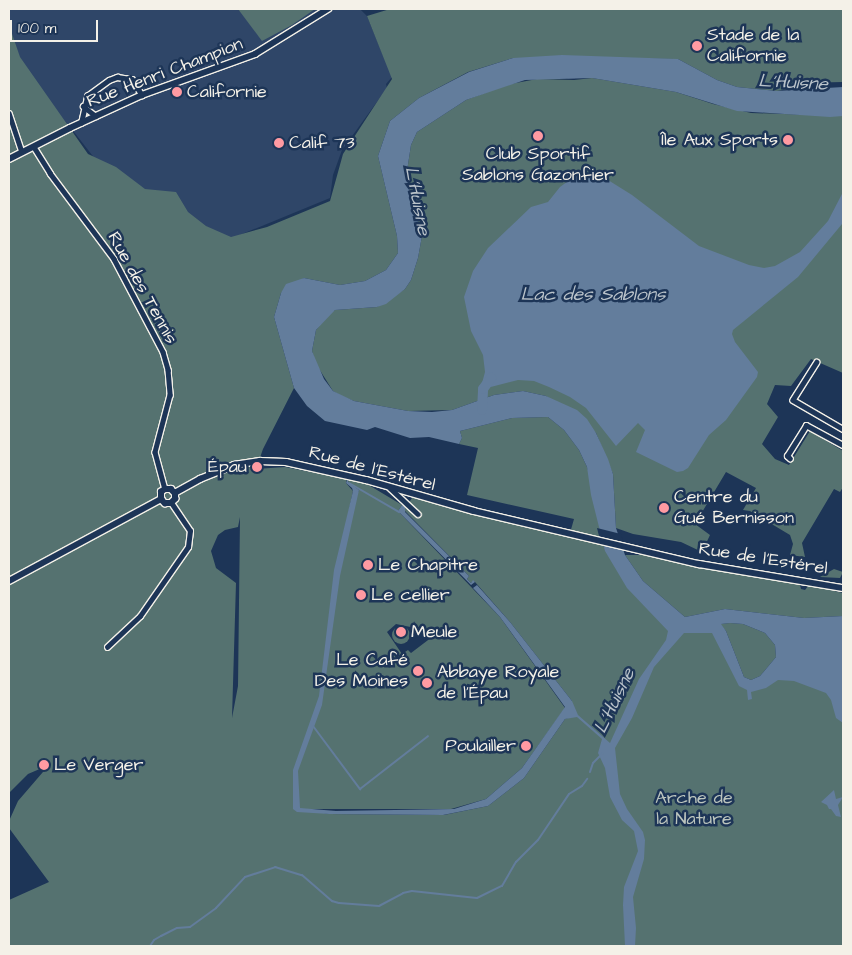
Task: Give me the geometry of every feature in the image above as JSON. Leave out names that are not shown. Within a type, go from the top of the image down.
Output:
[{"type":"street","name":"Rue Henri Champion","points":[[9,159],[81,122],[142,95],[255,54],[328,9]]},
{"type":"street","points":[[81,122],[85,99],[90,92],[117,77],[132,79],[142,95]]},
{"type":"street","points":[[84,106],[96,116]]},
{"type":"street","points":[[9,114],[22,152]]},
{"type":"street","name":"Rue des Tennis","points":[[34,147],[50,173],[114,259],[163,352],[168,370],[170,395],[155,452],[165,489]]},
{"type":"street","points":[[817,362],[793,400],[843,429]]},
{"type":"street","points":[[790,459],[786,456],[806,424],[843,446]]},
{"type":"street","name":"Rue de l'Estérel","points":[[175,492],[214,472],[234,465],[260,461],[286,462],[699,564],[843,588]]},
{"type":"street","points":[[390,488],[418,514]]},
{"type":"street","points":[[165,489],[171,489],[175,492],[175,499],[172,503],[165,503],[161,499],[161,492],[165,489]]},
{"type":"street","points":[[9,581],[161,499]]},
{"type":"street","points":[[108,647],[140,616],[188,547],[190,532],[172,503]]},
{"type":"shaded area","points":[[9,9],[360,9],[367,16],[392,77],[386,84],[387,88],[342,150],[333,175],[330,198],[230,239],[142,193],[99,164],[74,132],[66,127],[9,46]]},
{"type":"green space","points":[[238,9],[315,9],[292,25],[262,41]]},
{"type":"green space","name":"Arche de la Nature","points":[[390,9],[843,9],[843,82],[798,83],[793,88],[777,91],[737,87],[717,80],[678,59],[513,58],[468,72],[419,98],[390,121],[378,156],[397,236],[398,253],[386,270],[365,281],[340,285],[304,278],[281,293],[274,317],[294,388],[263,449],[256,469],[285,467],[347,479],[346,483],[353,491],[348,515],[359,490],[348,482],[349,479],[367,484],[402,505],[398,511],[500,617],[565,708],[522,768],[486,799],[451,809],[302,809],[329,814],[444,815],[488,806],[524,778],[565,719],[571,717],[572,701],[510,622],[475,582],[471,583],[467,579],[469,576],[404,510],[414,495],[570,533],[574,519],[467,495],[478,448],[459,444],[462,438],[460,431],[512,418],[548,417],[564,430],[579,450],[587,467],[615,553],[674,620],[712,627],[742,680],[757,682],[777,670],[843,698],[843,946],[9,946],[9,900],[49,882],[9,828],[9,821],[18,801],[49,765],[28,774],[9,793],[9,25],[20,57],[88,154],[116,167],[145,189],[176,192],[188,212],[206,226],[231,237],[267,227],[330,201],[343,154],[392,79],[367,16]],"holes":[[[240,517],[238,686],[232,718],[236,583],[216,568],[211,551],[218,535],[225,530],[238,527]],[[396,624],[425,630],[436,634],[411,653],[408,650],[402,654],[387,632]]]},
{"type":"green space","points":[[592,78],[676,92],[713,104],[751,113],[843,116],[843,373],[811,359],[791,386],[775,385],[767,404],[778,417],[762,444],[775,459],[789,465],[810,431],[843,451],[843,487],[840,492],[834,489],[802,543],[805,557],[790,555],[793,544],[790,535],[750,511],[743,510],[756,488],[726,472],[695,524],[710,535],[702,552],[681,542],[633,534],[616,528],[613,474],[596,433],[546,396],[523,391],[494,395],[452,410],[408,411],[354,401],[341,396],[333,391],[316,364],[312,351],[316,330],[330,313],[335,310],[377,307],[405,289],[411,280],[422,236],[410,194],[407,171],[411,145],[417,132],[466,100],[506,85],[537,79],[574,80]]},
{"type":"green space","points":[[625,555],[646,555],[704,568],[800,585],[801,589],[805,590],[809,585],[843,593],[843,616],[804,618],[725,609],[685,617],[643,581]]},
{"type":"green space","points":[[834,569],[843,572],[840,578],[820,577]]},
{"type":"green space","points":[[720,624],[743,624],[765,633],[775,645],[776,657],[760,676],[751,680],[744,677],[726,631]]},
{"type":"green space","points":[[401,626],[407,629],[410,635],[407,641],[401,644],[395,641],[392,635],[395,629]]},
{"type":"water","points":[[562,55],[678,59],[717,80],[737,87],[777,91],[843,87],[843,116],[830,117],[737,111],[676,92],[592,78],[525,80],[466,100],[417,132],[411,145],[407,171],[410,194],[422,236],[411,280],[405,289],[386,304],[377,307],[335,310],[316,330],[312,351],[324,379],[333,391],[354,401],[408,411],[432,412],[452,410],[494,395],[523,391],[546,396],[577,410],[587,419],[596,433],[613,474],[616,528],[625,555],[643,581],[685,617],[725,609],[804,618],[843,616],[843,723],[836,718],[831,700],[826,693],[794,681],[778,680],[766,688],[751,692],[752,699],[748,700],[747,690],[739,686],[712,633],[684,633],[654,667],[632,718],[615,748],[620,794],[627,809],[643,832],[645,840],[644,859],[633,897],[636,928],[635,946],[625,946],[623,905],[624,887],[638,851],[634,831],[622,820],[610,797],[605,768],[598,753],[602,739],[577,717],[565,719],[524,778],[488,806],[443,815],[329,814],[297,812],[293,809],[293,770],[319,696],[334,570],[353,491],[346,483],[348,478],[348,482],[359,490],[340,576],[322,705],[298,771],[300,808],[336,811],[454,809],[486,799],[522,768],[565,707],[500,617],[473,588],[477,585],[510,622],[572,701],[578,715],[610,743],[639,679],[666,640],[668,631],[627,588],[605,551],[591,495],[587,467],[579,450],[564,430],[548,417],[512,418],[460,431],[462,438],[459,444],[429,437],[410,438],[375,427],[367,430],[325,421],[307,406],[294,388],[274,317],[281,293],[286,284],[304,278],[340,285],[365,281],[386,270],[398,253],[397,236],[378,156],[390,121],[419,98],[469,72],[513,58]],"holes":[[[721,624],[743,624],[765,633],[775,645],[776,657],[760,676],[751,680],[744,677],[726,631]]]},
{"type":"water","name":"Lac des Sablons","points":[[575,176],[595,176],[608,180],[632,195],[699,246],[749,265],[764,268],[775,266],[800,252],[828,221],[843,192],[842,224],[798,277],[733,330],[732,334],[735,342],[758,372],[757,377],[726,420],[709,435],[688,468],[683,471],[677,472],[636,452],[645,430],[638,423],[616,446],[586,408],[570,397],[549,387],[534,381],[518,380],[483,389],[481,387],[485,372],[483,355],[471,331],[464,297],[473,271],[488,248],[531,207],[548,202],[560,187]]},
{"type":"water","points":[[402,505],[405,507],[405,512],[469,576],[467,579],[471,583],[473,580],[475,582],[471,585],[398,511]]},
{"type":"water","points":[[834,790],[836,799],[843,797],[838,805],[841,817],[836,816],[827,805],[821,802]]},
{"type":"pier","points":[[597,528],[621,534],[626,550],[601,544]]},
{"type":"waterway","points":[[482,410],[483,389],[491,378]]},
{"type":"waterway","points":[[349,483],[399,512]]},
{"type":"waterway","points":[[313,726],[360,789],[428,736]]},
{"type":"waterway","points":[[590,772],[593,763],[602,754]]},
{"type":"waterway","points":[[150,946],[154,940],[177,928],[190,927],[216,908],[245,877],[275,867],[302,875],[332,901],[339,903],[379,906],[403,893],[412,891],[477,898],[502,886],[516,862],[538,840],[569,794],[582,786],[587,779]]},
{"type":"place","name":"Stade de la Californie","points":[[697,46]]},
{"type":"place","name":"Californie","points":[[177,92]]},
{"type":"place","name":"Club Sportif Sablons Gazonfier","points":[[538,136]]},
{"type":"place","name":"Île Aux Sports","points":[[788,140]]},
{"type":"place","name":"Calif 73","points":[[279,143]]},
{"type":"place","name":"Épau","points":[[257,467]]},
{"type":"place","name":"Centre du Gué Bernisson","points":[[664,508]]},
{"type":"place","name":"Le Chapitre","points":[[368,565]]},
{"type":"place","name":"Le cellier","points":[[361,595]]},
{"type":"place","name":"Meule","points":[[401,632]]},
{"type":"place","name":"Le Café Des Moines","points":[[418,671]]},
{"type":"place","name":"Abbaye Royale de l'Épau","points":[[427,683]]},
{"type":"place","name":"Poulailler","points":[[526,746]]},
{"type":"place","name":"Le Verger","points":[[44,765]]},
{"type":"water label","name":"L'Huisne","points":[[793,83]]},
{"type":"water label","name":"L'Huisne","points":[[417,201]]},
{"type":"water label","name":"L'Huisne","points":[[615,701]]}]
